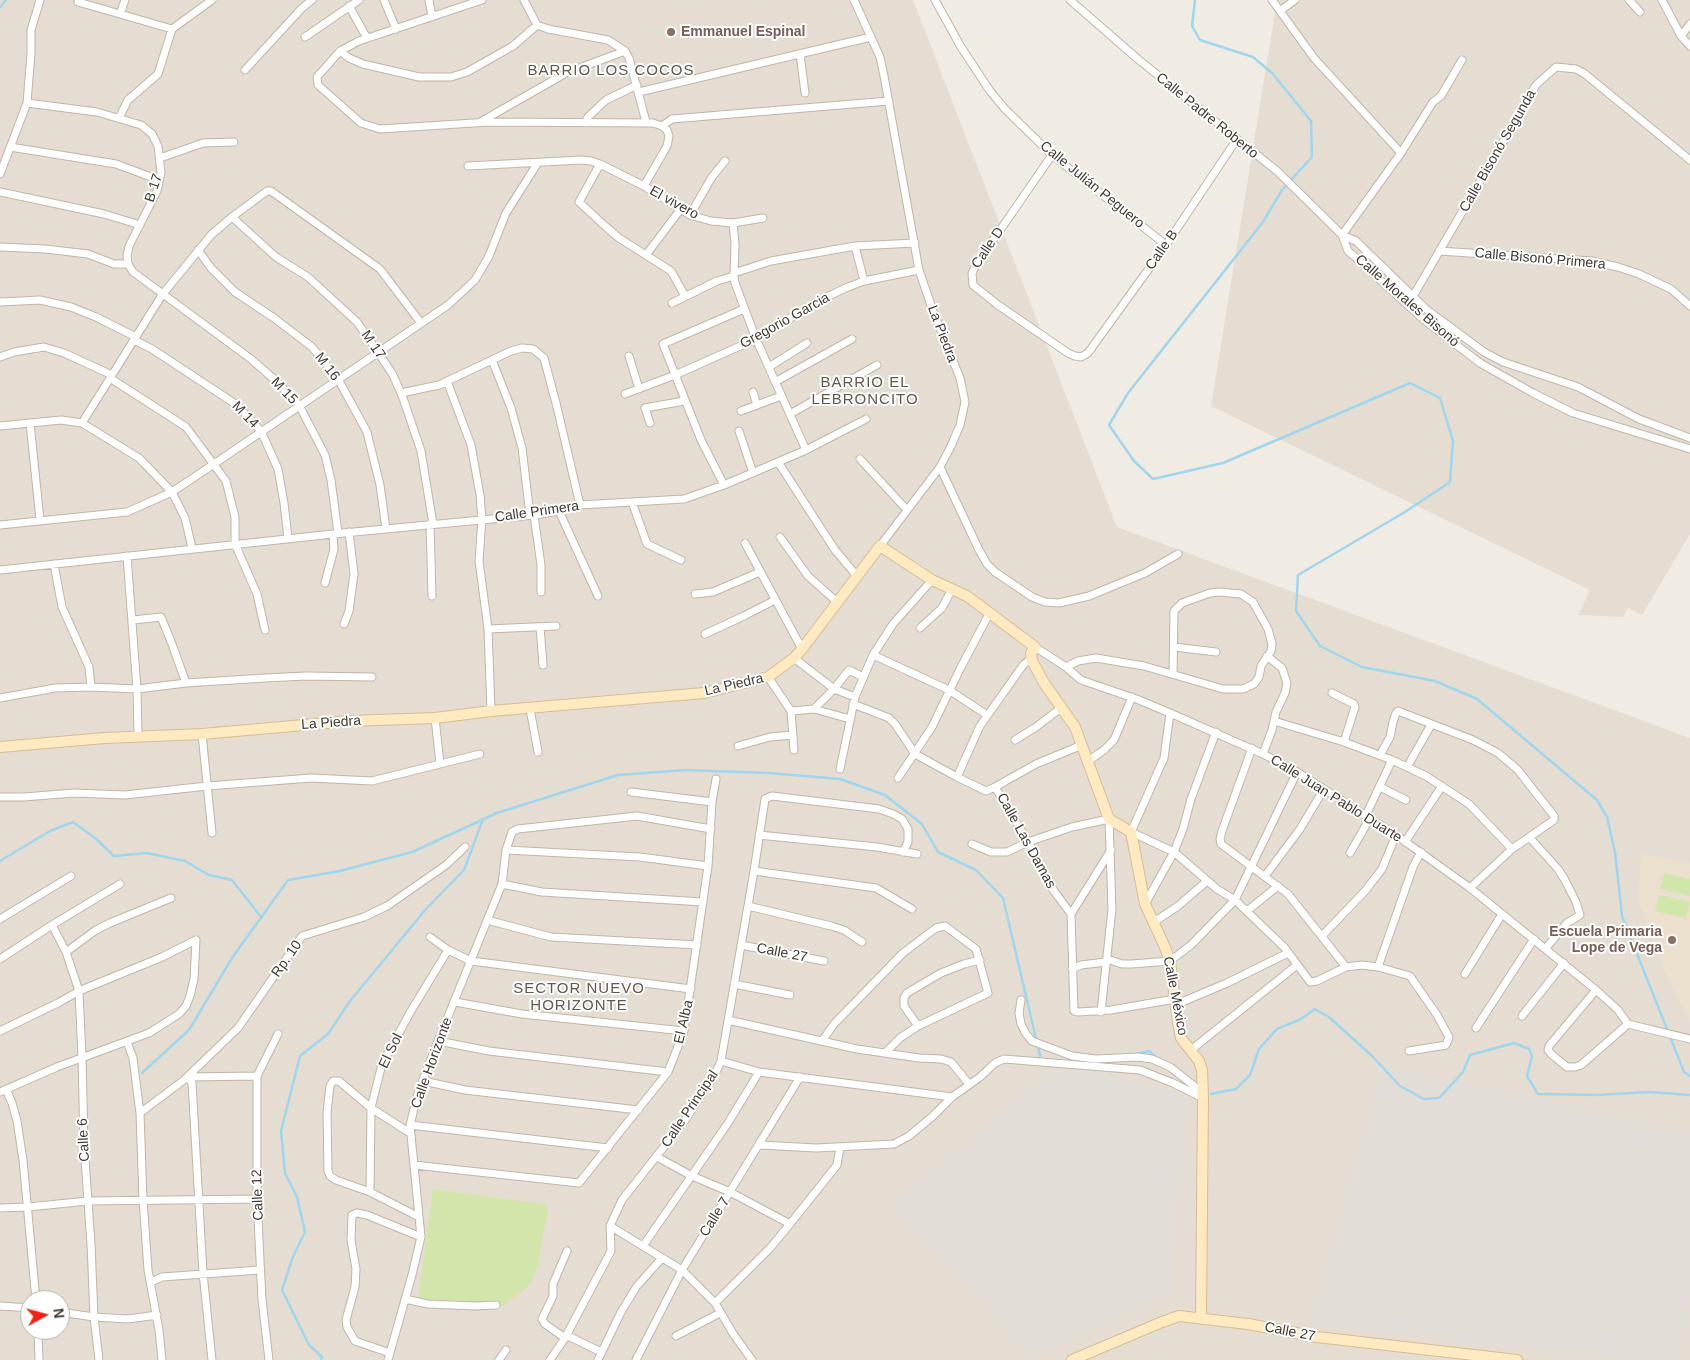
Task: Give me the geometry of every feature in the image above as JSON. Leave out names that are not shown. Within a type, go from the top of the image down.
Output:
[{"type":"street","points":[[0,174],[27,103],[31,53],[30,30],[40,0]]},
{"type":"street","points":[[120,14],[124,0]]},
{"type":"street","points":[[119,118],[128,100],[158,74],[172,29],[212,0]]},
{"type":"street","points":[[245,70],[302,8],[312,0]]},
{"type":"street","points":[[305,37],[359,0]]},
{"type":"street","points":[[384,0],[396,29]]},
{"type":"street","points":[[429,0],[432,17]]},
{"type":"street","points":[[534,0],[525,2],[537,25],[548,29],[608,40],[625,51],[638,88],[646,122]]},
{"type":"street","name":"La Piedra","points":[[0,747],[105,738],[202,734],[349,721],[435,718],[491,711],[704,693],[768,677],[794,658],[940,467],[960,425],[964,409],[964,394],[920,270],[916,243],[908,215],[880,57],[854,0]]},
{"type":"street","name":"Calle Julián Peguero","points":[[935,0],[961,48],[990,91],[1006,109],[1052,156],[1166,245]]},
{"type":"street","name":"Calle Padre Roberto","points":[[1070,0],[1138,60],[1276,171],[1342,235]]},
{"type":"street","points":[[1272,0],[1314,58],[1401,153]]},
{"type":"street","points":[[1280,11],[1295,0]]},
{"type":"street","points":[[1630,0],[1640,12]]},
{"type":"street","points":[[1662,0],[1681,36],[1690,46]]},
{"type":"street","points":[[76,1],[172,29]]},
{"type":"street","points":[[479,1],[368,38],[340,51],[318,77],[318,86],[361,123],[380,129],[480,122],[646,122],[662,126],[668,136],[667,146],[644,186]]},
{"type":"street","points":[[349,6],[368,38]]},
{"type":"street","points":[[1681,36],[1690,24]]},
{"type":"street","points":[[340,51],[363,64],[419,77],[451,77],[467,72],[512,46],[537,25]]},
{"type":"street","points":[[585,123],[588,117],[606,100],[638,88],[800,54],[871,36]]},
{"type":"street","points":[[480,122],[566,73],[625,51]]},
{"type":"street","points":[[800,54],[805,93]]},
{"type":"street","points":[[1342,235],[1401,153],[1433,102],[1441,96],[1462,60]]},
{"type":"street","name":"Calle Bisonó Segunda","points":[[1408,305],[1536,85],[1556,67],[1576,68],[1585,74],[1690,160]]},
{"type":"street","points":[[662,126],[672,119],[889,101]]},
{"type":"street","name":"B 17","points":[[27,103],[97,112],[141,125],[152,134],[158,146],[161,173],[156,191],[129,246],[128,264]]},
{"type":"street","name":"Calle B","points":[[1081,358],[1088,353],[1166,245],[1237,139]]},
{"type":"street","points":[[160,158],[203,143],[234,142]]},
{"type":"street","points":[[10,147],[116,164],[159,180]]},
{"type":"street","name":"Calle D","points":[[1052,156],[972,273],[974,285],[998,305],[1068,353],[1081,358]]},
{"type":"street","name":"El vivero","points":[[468,166],[537,164],[581,160],[600,164],[644,186],[690,215],[712,221],[733,223],[763,218]]},
{"type":"street","points":[[690,215],[712,177],[725,161]]},
{"type":"street","points":[[0,525],[127,512],[172,492],[214,464],[448,305],[475,280],[489,256],[506,213],[537,164]]},
{"type":"street","points":[[600,164],[579,202],[609,230],[671,271],[685,296]]},
{"type":"street","points":[[82,423],[162,295],[211,235],[267,191],[271,191],[380,269],[421,323]]},
{"type":"street","points":[[0,192],[104,214],[140,225]]},
{"type":"street","points":[[646,255],[680,210]]},
{"type":"street","name":"M 17","points":[[232,217],[276,257],[308,277],[357,322],[393,375],[421,452],[430,501],[432,596]]},
{"type":"street","points":[[733,223],[735,244],[734,274],[744,309],[806,450]]},
{"type":"street","name":"Calle Morales Bisonó","points":[[1342,235],[1356,241],[1412,296],[1484,352],[1532,373],[1578,387],[1639,419],[1690,438]]},
{"type":"street","name":"Calle Morales Bisonó","points":[[1342,235],[1348,250],[1424,320],[1480,363],[1573,413],[1690,449]]},
{"type":"street","points":[[672,303],[717,281],[771,261],[855,246],[916,243]]},
{"type":"street","points":[[855,246],[864,281]]},
{"type":"street","points":[[0,247],[88,254],[114,264],[128,264],[133,272],[162,295]]},
{"type":"street","name":"M 16","points":[[198,250],[211,268],[235,292],[274,318],[312,347],[338,379],[367,432],[380,485],[386,529]]},
{"type":"street","name":"Calle Bisonó Primera","points":[[1439,251],[1592,261],[1639,274],[1670,289],[1690,306]]},
{"type":"street","name":"Gregorio Garcia","points":[[626,394],[675,375],[756,339],[820,300],[864,281],[920,270]]},
{"type":"street","name":"M 15","points":[[162,295],[250,359],[275,380],[299,405],[325,455],[331,480],[335,533],[334,549],[325,583]]},
{"type":"street","name":"M 14","points":[[0,302],[40,300],[70,307],[96,317],[135,338],[237,405],[261,431],[278,469],[288,538]]},
{"type":"street","points":[[724,486],[684,401],[663,346],[664,343],[744,309]]},
{"type":"street","points":[[776,382],[852,339]]},
{"type":"street","points":[[769,367],[807,343]]},
{"type":"street","points":[[0,357],[14,352],[44,347],[64,353],[111,377],[186,427],[226,481],[235,516],[235,544],[257,594],[265,630]]},
{"type":"street","points":[[401,393],[438,385],[522,348],[533,349],[544,358],[580,505]]},
{"type":"street","points":[[629,356],[639,389]]},
{"type":"street","points":[[492,360],[511,408],[522,448],[541,565],[541,592]]},
{"type":"street","points":[[790,414],[877,365]]},
{"type":"street","points":[[447,381],[471,446],[480,494],[482,519],[479,561],[488,630],[491,711]]},
{"type":"street","points":[[753,392],[757,406]]},
{"type":"street","points":[[740,412],[781,396]]},
{"type":"street","points":[[650,423],[645,408],[684,401]]},
{"type":"street","name":"Calle Primera","points":[[0,570],[335,533],[532,515],[559,511],[580,505],[684,499],[724,486],[806,450],[866,419]]},
{"type":"street","points":[[0,426],[61,420],[82,423],[139,458],[172,492],[185,518],[192,548]]},
{"type":"street","points":[[30,423],[40,520]]},
{"type":"street","points":[[739,431],[753,473]]},
{"type":"street","points":[[860,459],[907,510]]},
{"type":"street","points":[[778,462],[835,550],[857,576]]},
{"type":"street","points":[[940,467],[987,564],[994,572],[1032,597],[1045,602],[1059,603],[1089,596],[1145,573],[1178,554]]},
{"type":"street","points":[[632,502],[647,544],[681,560]]},
{"type":"street","points":[[559,511],[598,596]]},
{"type":"street","points":[[344,624],[349,611],[354,574],[349,532]]},
{"type":"street","points":[[780,537],[808,576],[837,602]]},
{"type":"street","points":[[745,543],[802,649]]},
{"type":"street","name":"Calle Juan Pablo Duarte","points":[[880,546],[932,580],[967,596],[1035,648],[1066,667],[1081,680],[1170,712],[1252,748],[1297,772],[1368,817],[1421,852],[1470,888],[1546,948],[1618,1010],[1628,1024]]},
{"type":"street","points":[[127,556],[133,620],[138,736]]},
{"type":"street","points":[[54,564],[62,607],[89,667],[91,687]]},
{"type":"street","points":[[695,594],[713,592],[760,572]]},
{"type":"street","points":[[840,769],[854,701],[872,656],[893,624],[932,580]]},
{"type":"street","points":[[920,628],[942,608],[952,589]]},
{"type":"street","points":[[1066,667],[1078,661],[1096,658],[1144,666],[1223,689],[1243,689],[1254,684],[1259,677],[1261,666],[1271,651],[1272,638],[1260,612],[1253,602],[1248,597],[1231,592],[1210,592],[1182,603],[1174,611],[1174,674]]},
{"type":"street","points":[[705,634],[775,600]]},
{"type":"street","points":[[898,778],[932,727],[949,690],[990,614]]},
{"type":"street","points":[[133,620],[160,617],[186,683]]},
{"type":"street","points":[[488,630],[556,626]]},
{"type":"street","points":[[540,627],[543,665]]},
{"type":"street","points":[[1174,647],[1216,652]]},
{"type":"street","points":[[1035,648],[1031,653],[1031,659],[1044,683],[1075,727],[1109,819],[1112,909],[1101,1012]]},
{"type":"street","points":[[872,656],[949,690],[987,715]]},
{"type":"street","points":[[1263,754],[1287,683],[1282,668],[1267,656]]},
{"type":"street","points":[[794,658],[834,690]]},
{"type":"street","points":[[956,778],[980,726],[1024,664],[1031,659]]},
{"type":"street","points":[[814,709],[834,690],[849,670],[863,677]]},
{"type":"street","points":[[0,698],[55,688],[137,689],[186,683],[306,676],[372,677]]},
{"type":"street","points":[[768,677],[792,711],[794,750]]},
{"type":"street","name":"Calle Las Damas","points":[[834,690],[889,718],[915,754],[956,778],[986,791],[995,787],[1028,842],[1054,891],[1071,914]]},
{"type":"street","points":[[1332,693],[1354,704],[1355,707],[1344,742]]},
{"type":"street","points":[[1088,762],[1114,740],[1132,697]]},
{"type":"street","points":[[1015,740],[1061,708]]},
{"type":"street","points":[[530,709],[538,752]]},
{"type":"street","points":[[792,711],[814,709],[850,719]]},
{"type":"street","points":[[1380,755],[1390,736],[1398,711],[1422,719],[1431,725],[1473,740],[1498,753],[1517,769],[1555,818],[1512,849],[1470,888]]},
{"type":"street","points":[[1131,832],[1164,758],[1170,712]]},
{"type":"street","points":[[435,718],[440,764]]},
{"type":"street","points":[[1274,722],[1344,742],[1380,755],[1426,776],[1469,804],[1512,849]]},
{"type":"street","points":[[1407,767],[1431,725]]},
{"type":"street","points":[[1145,904],[1174,852],[1184,829],[1191,799],[1216,732]]},
{"type":"street","points":[[202,734],[212,833]]},
{"type":"street","points":[[738,746],[770,736],[793,735]]},
{"type":"street","points":[[995,787],[1036,764],[1082,744]]},
{"type":"street","points":[[1252,748],[1220,839],[1221,844],[1288,894],[1346,967]]},
{"type":"street","points":[[0,797],[74,793],[125,795],[311,778],[372,781],[480,754]]},
{"type":"street","points":[[1350,853],[1368,817],[1392,760]]},
{"type":"street","points":[[1072,969],[1106,960],[1122,964],[1170,961],[1191,945],[1235,900],[1297,772]]},
{"type":"street","name":"El Alba","points":[[414,1165],[578,1182],[608,1148],[668,1072],[684,1031],[691,989],[708,866],[712,802],[716,779]]},
{"type":"street","points":[[1405,842],[1442,786]]},
{"type":"street","points":[[1380,787],[1406,800]]},
{"type":"street","points":[[1265,876],[1300,828],[1324,789]]},
{"type":"street","points":[[631,792],[712,802]]},
{"type":"street","name":"Calle Principal","points":[[550,1360],[566,1336],[611,1250],[610,1226],[622,1200],[685,1120],[721,1061],[765,799],[772,796],[878,809],[893,814],[902,819],[908,829],[908,842],[903,852]]},
{"type":"street","name":"Calle Horizonte","points":[[389,1356],[421,1236],[410,1129],[423,1081],[438,1041],[502,884],[506,850],[512,832],[518,829],[637,816],[711,829]]},
{"type":"street","points":[[972,844],[991,852],[1007,852],[1028,842],[1072,827],[1109,819],[1131,832],[1174,852],[1217,889],[1235,900],[1288,953],[1310,982],[1317,981],[1346,967],[1362,965],[1378,967],[1410,976],[1437,1015],[1448,1037],[1446,1046],[1409,1051]]},
{"type":"street","name":"Calle México","points":[[1131,832],[1145,904],[1170,961],[1181,1038],[1199,1061],[1203,1078],[1201,1318]]},
{"type":"street","points":[[759,834],[877,847],[917,854]]},
{"type":"street","points":[[1322,936],[1382,869],[1396,835]]},
{"type":"street","points":[[1529,837],[1562,875],[1576,902],[1580,915],[1568,923],[1546,948]]},
{"type":"street","name":"Rp. 10","points":[[140,1113],[188,1077],[238,1028],[302,936],[364,917],[387,906],[440,870],[465,847]]},
{"type":"street","points":[[506,850],[640,857],[708,866]]},
{"type":"street","points":[[1111,850],[1071,914],[1074,1010],[1078,1012],[1101,1012],[1175,1002],[1227,983],[1288,953]]},
{"type":"street","points":[[1378,967],[1412,867],[1421,852]]},
{"type":"street","points":[[754,871],[876,888],[912,909]]},
{"type":"street","points":[[0,919],[71,876]]},
{"type":"street","points":[[1154,922],[1178,906],[1207,881]]},
{"type":"street","points":[[0,959],[120,884]]},
{"type":"street","points":[[502,884],[542,892],[703,902]]},
{"type":"street","points":[[1247,911],[1278,886]]},
{"type":"street","points":[[66,952],[96,930],[171,898]]},
{"type":"street","points":[[748,906],[844,930],[862,942]]},
{"type":"street","points":[[1466,974],[1502,914]]},
{"type":"street","points":[[488,920],[551,936],[697,945]]},
{"type":"street","name":"Calle 6","points":[[52,925],[66,952],[79,991],[83,1128],[94,1317],[99,1360]]},
{"type":"street","points":[[822,1041],[834,1024],[903,953],[936,928],[945,926],[976,949],[988,993],[918,1026],[900,1038],[885,1053]]},
{"type":"street","points":[[430,937],[448,950],[471,961],[691,989]]},
{"type":"street","points":[[1476,1028],[1534,939]]},
{"type":"street","points":[[0,1031],[79,991],[162,957],[196,940],[194,978],[188,1001],[178,1014],[149,1033],[82,1057],[3,1090],[12,1102],[16,1121],[28,1207],[35,1290]]},
{"type":"street","name":"Calle 27","points":[[741,945],[824,961]]},
{"type":"street","name":"El Sol","points":[[370,1192],[371,1108],[382,1064],[448,950]]},
{"type":"street","points":[[918,1026],[903,1002],[907,993],[941,973],[980,960]]},
{"type":"street","points":[[1522,1016],[1564,963]]},
{"type":"street","points":[[1191,1050],[1297,965]]},
{"type":"street","points":[[734,984],[790,995]]},
{"type":"street","points":[[1596,990],[1549,1046],[1548,1050],[1567,1067],[1581,1065],[1628,1024],[1690,1039]]},
{"type":"street","points":[[1021,1000],[1019,1013],[1021,1024],[1026,1034],[1032,1040],[1072,1056],[1096,1059],[1138,1057],[1152,1059],[1170,1067],[1203,1094]]},
{"type":"street","points":[[455,1002],[522,1014],[684,1031]]},
{"type":"street","points":[[728,1020],[885,1053],[919,1058],[941,1058],[950,1062],[970,1084]]},
{"type":"street","name":"Calle 12","points":[[269,1360],[260,1270],[256,1199],[257,1076],[278,1034]]},
{"type":"street","points":[[438,1041],[489,1051],[668,1072]]},
{"type":"street","points":[[127,1042],[133,1058],[140,1113],[143,1200],[151,1282],[162,1360]]},
{"type":"street","points":[[760,1144],[816,1148],[894,1144],[909,1136],[952,1097],[995,1063],[1004,1059],[1140,1070],[1203,1094]]},
{"type":"street","points":[[721,1061],[759,1072],[952,1097]]},
{"type":"street","points":[[643,1246],[728,1123],[759,1072]]},
{"type":"street","points":[[188,1077],[257,1076]]},
{"type":"street","points":[[188,1077],[192,1083],[203,1273],[212,1360]]},
{"type":"street","name":"Calle 7","points":[[636,1360],[682,1270],[800,1077]]},
{"type":"street","points":[[419,1217],[370,1192],[330,1176],[328,1171],[327,1112],[330,1086],[333,1081],[339,1081],[371,1108],[410,1129],[608,1148]]},
{"type":"street","points":[[423,1081],[465,1090],[638,1110]]},
{"type":"street","points":[[715,1303],[772,1247],[837,1164],[840,1147]]},
{"type":"street","points":[[657,1157],[692,1176],[730,1192],[790,1224]]},
{"type":"street","points":[[0,1208],[88,1201],[256,1199]]},
{"type":"street","points":[[389,1356],[355,1341],[347,1327],[346,1320],[355,1287],[356,1269],[351,1240],[352,1215],[357,1213],[367,1215],[421,1236]]},
{"type":"street","points":[[610,1226],[682,1270],[715,1303],[734,1336],[752,1360]]},
{"type":"street","points":[[567,1251],[553,1284],[553,1296],[542,1319],[545,1324],[566,1336],[601,1352]]},
{"type":"street","points":[[598,1360],[621,1312],[637,1286],[662,1258]]},
{"type":"street","points":[[151,1282],[162,1277],[260,1270]]},
{"type":"street","points":[[405,1299],[428,1304],[496,1305]]},
{"type":"street","points":[[0,1306],[20,1307]]},
{"type":"street","points":[[70,1313],[128,1319],[157,1315]]},
{"type":"street","points":[[676,1336],[720,1313]]},
{"type":"street","name":"Calle 27","points":[[1072,1360],[1179,1316],[1248,1324],[1317,1337],[1517,1360]]},
{"type":"street","points":[[38,1340],[39,1360]]},
{"type":"street","points":[[499,1360],[506,1350]]},
{"type":"shaded area","points":[[0,0],[913,0],[1117,527],[1690,738],[1690,1360],[0,1360]]},
{"type":"shaded area","points":[[1277,0],[1690,0],[1690,534],[1642,615],[1628,608],[1623,617],[1578,615],[1590,590],[1211,406]]},
{"type":"shaded area","name":"Escuela Primaria Lope de Vega","points":[[1641,853],[1690,863],[1690,1022],[1668,980],[1638,900]]},
{"type":"shaded area","points":[[1063,1061],[1186,1096],[1173,1293],[1029,1358],[889,1204]]},
{"type":"shaded area","points":[[1381,1066],[1570,1105],[1690,1134],[1690,1299],[1678,1360],[1632,1360],[1309,1325]]},
{"type":"green space","points":[[1664,873],[1690,879],[1690,896],[1660,889]]},
{"type":"green space","points":[[1659,895],[1690,902],[1686,918],[1655,911]]},
{"type":"green space","points":[[433,1189],[545,1204],[548,1210],[537,1269],[527,1288],[501,1306],[483,1308],[418,1299]]},
{"type":"waterway","points":[[0,7],[6,0]]},
{"type":"waterway","points":[[1195,0],[1192,26],[1200,40],[1253,57],[1272,73],[1311,121],[1312,157],[1282,190],[1263,222],[1128,393],[1109,425],[1134,461],[1153,479],[1223,463],[1410,383],[1440,398],[1453,441],[1450,482],[1405,512],[1298,575],[1296,611],[1320,646],[1362,667],[1435,681],[1477,699],[1597,800],[1607,817],[1615,852],[1622,916],[1684,1072],[1690,1076]]},
{"type":"waterway","points":[[142,1073],[189,1030],[232,958],[288,880],[340,871],[412,852],[497,813],[618,775],[685,770],[769,773],[840,779],[885,795],[922,824],[938,852],[976,870],[1003,898],[1041,1060]]},
{"type":"waterway","points":[[321,1360],[322,1357],[309,1345],[282,1290],[292,1259],[305,1232],[297,1197],[285,1173],[281,1131],[300,1056],[328,1034],[350,1001],[426,909],[464,870],[483,819]]},
{"type":"waterway","points":[[0,861],[50,831],[73,822],[95,838],[114,856],[147,853],[185,861],[209,875],[232,880],[261,917]]},
{"type":"waterway","points":[[1211,1094],[1236,1089],[1250,1075],[1259,1049],[1277,1029],[1301,1019],[1315,1009],[1329,1017],[1371,1055],[1400,1086],[1424,1099],[1439,1098],[1463,1072],[1470,1055],[1514,1043],[1529,1049],[1532,1056],[1527,1076],[1538,1094],[1597,1095],[1649,1092],[1690,1095]]},
{"type":"waterway","points":[[1136,1054],[1149,1051],[1157,1058]]},
{"type":"place","name":"Emmanuel Espinal","points":[[671,32]]},
{"type":"place","name":"Escuela Primaria Lope de Vega","points":[[1672,940]]},
{"type":"district","name":"BARRIO LOS COCOS","points":[[611,71]]},
{"type":"district","name":"BARRIO EL LEBRONCITO","points":[[865,392]]},
{"type":"district","name":"SECTOR NUEVO HORIZONTE","points":[[579,998]]}]
